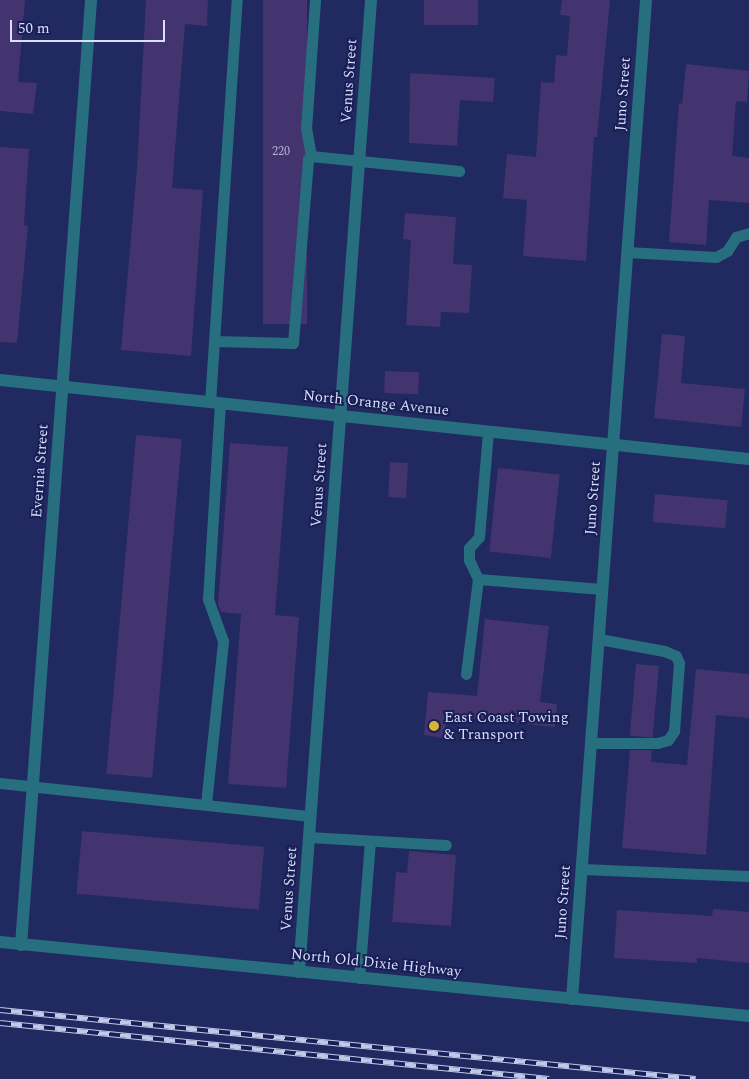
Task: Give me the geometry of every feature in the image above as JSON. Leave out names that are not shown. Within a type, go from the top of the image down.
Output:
[{"type":"street","name":"Evernia Street","points":[[21,945],[91,0]]},
{"type":"street","name":"Venus Street","points":[[299,972],[371,0]]},
{"type":"street","name":"Juno Street","points":[[572,999],[646,0]]},
{"type":"street","name":"North Orange Avenue","points":[[0,380],[749,459]]},
{"type":"street","name":"North Old Dixie Highway","points":[[0,942],[749,1016]]},
{"type":"lane","points":[[206,804],[223,641],[208,599],[215,402],[214,342],[237,0]]},
{"type":"lane","points":[[214,342],[293,343],[308,159],[311,156],[306,129],[315,0]]},
{"type":"lane","points":[[311,156],[459,171]]},
{"type":"lane","points":[[627,252],[716,257],[727,251],[736,237],[749,233]]},
{"type":"lane","points":[[466,674],[478,579],[469,554],[469,548],[479,537],[488,431]]},
{"type":"lane","points":[[478,579],[602,589]]},
{"type":"lane","points":[[591,743],[657,744],[668,740],[674,731],[680,664],[676,656],[664,651],[599,639]]},
{"type":"lane","points":[[0,782],[310,816]]},
{"type":"lane","points":[[309,837],[446,845]]},
{"type":"lane","points":[[359,978],[370,842]]},
{"type":"lane","points":[[582,869],[749,876]]},
{"type":"building","points":[[0,0],[25,0],[18,82],[37,83],[33,114],[0,111]]},
{"type":"building","points":[[146,0],[208,0],[207,26],[185,24],[172,188],[203,190],[191,356],[121,350],[137,169]]},
{"type":"building","points":[[263,0],[307,0],[307,324],[263,324]]},
{"type":"building","points":[[424,0],[478,0],[478,25],[424,25]]},
{"type":"building","points":[[562,0],[610,0],[597,137],[594,137],[586,261],[523,256],[527,200],[503,198],[507,154],[536,157],[541,82],[554,83],[556,55],[567,56],[570,16],[560,15]]},
{"type":"building","points":[[686,64],[749,71],[747,102],[736,101],[732,156],[749,158],[749,203],[709,200],[706,245],[669,242],[679,103],[682,104]]},
{"type":"building","points":[[410,73],[495,78],[493,102],[460,100],[457,146],[409,143]]},
{"type":"building","points":[[0,147],[29,149],[24,225],[28,226],[17,343],[0,342]]},
{"type":"building","points":[[405,213],[456,217],[453,264],[472,265],[469,313],[441,312],[440,327],[406,325],[411,240],[403,239]]},
{"type":"building","points":[[662,334],[685,336],[681,383],[745,389],[741,427],[654,418]]},
{"type":"building","points":[[385,371],[419,372],[418,394],[384,393]]},
{"type":"building","points":[[136,435],[182,439],[152,778],[106,774]]},
{"type":"building","points":[[230,443],[288,447],[275,615],[299,617],[286,788],[228,784],[241,614],[221,612],[218,605]]},
{"type":"building","points":[[390,462],[408,463],[406,498],[388,497]]},
{"type":"building","points":[[498,468],[560,474],[551,558],[489,552]]},
{"type":"building","points":[[655,494],[728,500],[725,528],[653,522]]},
{"type":"building","points":[[485,619],[549,626],[540,702],[557,704],[555,727],[447,716],[444,738],[424,735],[428,692],[477,696]]},
{"type":"building","points":[[636,664],[659,666],[653,738],[630,736]]},
{"type":"building","points":[[696,669],[749,674],[749,718],[716,715],[706,855],[622,848],[630,750],[652,750],[651,762],[687,765]]},
{"type":"building","points":[[82,831],[264,847],[259,910],[77,894]]},
{"type":"building","points":[[409,851],[456,855],[451,926],[392,922],[396,872],[407,873]]},
{"type":"building","points":[[713,909],[749,912],[749,963],[697,958],[697,963],[614,958],[617,910],[712,916]]},
{"type":"railway","points":[[0,1010],[696,1079]]},
{"type":"railway","points":[[0,1023],[549,1079]]},
{"type":"place","name":"East Coast Towing & Transport","points":[[434,726]]}]
